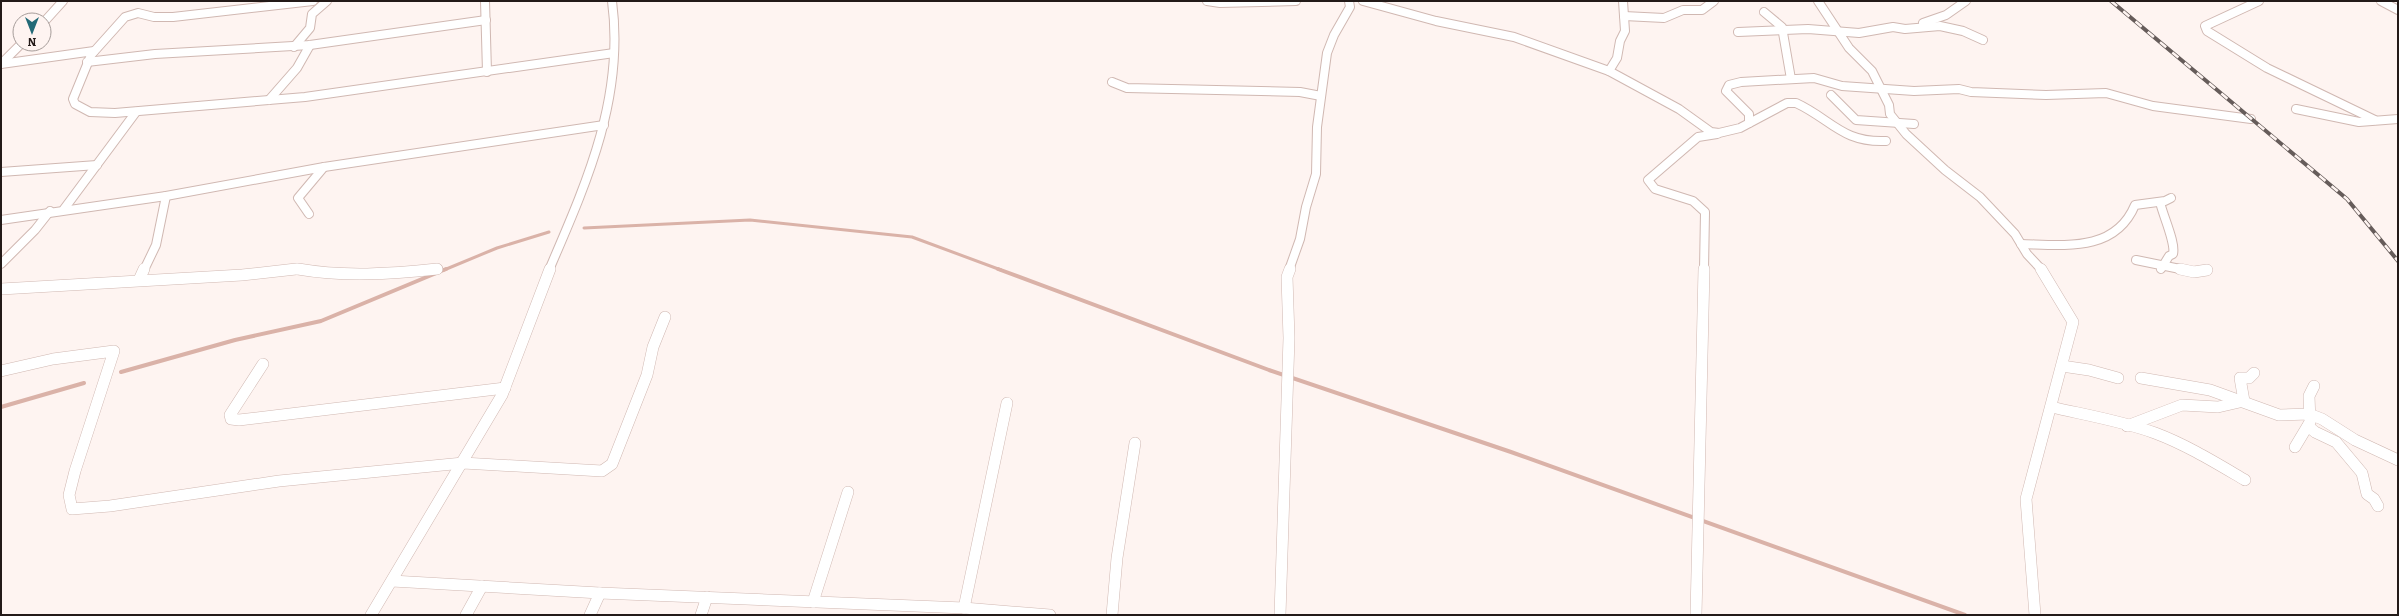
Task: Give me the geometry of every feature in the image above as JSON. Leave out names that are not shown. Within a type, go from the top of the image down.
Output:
[{"type":"street","points":[[52,13],[63,1]]},
{"type":"street","points":[[210,1],[209,8],[212,11]]},
{"type":"street","points":[[313,1],[212,11],[173,17],[130,14],[123,19],[94,51],[87,62],[73,99],[75,105],[96,112],[136,112],[270,100],[487,72],[614,53]]},
{"type":"street","points":[[294,47],[310,28],[312,14],[328,1]]},
{"type":"street","points":[[485,1],[487,72]]},
{"type":"street","points":[[371,615],[463,463],[505,388],[599,146],[612,84],[614,16],[612,1]]},
{"type":"street","points":[[1207,1],[1220,3],[1296,1]]},
{"type":"street","points":[[1280,615],[1288,370],[1287,277],[1300,239],[1306,207],[1316,174],[1317,127],[1329,48],[1350,7],[1349,1],[1362,1],[1436,21],[1514,37],[1609,71],[1679,108],[1711,132],[1720,133]]},
{"type":"street","points":[[1609,71],[1617,58],[1620,41],[1625,31],[1623,1]]},
{"type":"street","points":[[1624,16],[1664,18],[1683,10],[1702,10],[1714,1]]},
{"type":"street","points":[[1818,1],[1823,11],[1840,33],[1849,48],[1872,71],[1890,106],[1890,114],[1906,134],[1934,161],[1980,197],[2015,234],[2027,254],[2046,274],[2074,322],[2070,341],[2063,353],[2062,366],[2026,500],[2035,615]]},
{"type":"street","points":[[1738,32],[1826,29],[1840,33],[1932,22],[1962,6],[1966,1]]},
{"type":"street","points":[[2259,1],[2205,26],[2207,31],[2267,68],[2375,120]]},
{"type":"street","points":[[2380,1],[2398,10]]},
{"type":"street","points":[[1764,12],[1782,27],[1791,79]]},
{"type":"street","points":[[87,62],[155,54],[294,47],[486,20]]},
{"type":"street","points":[[1893,27],[1952,28],[1983,40]]},
{"type":"street","points":[[270,100],[296,68],[310,45]]},
{"type":"street","points":[[1,64],[94,51]]},
{"type":"street","points":[[1,64],[14,52]]},
{"type":"street","points":[[1749,123],[1749,114],[1726,91],[1729,85],[1741,82],[1814,78],[1842,86],[1880,89],[1925,91],[1959,88],[1971,92],[2046,95],[2106,93],[2142,104],[2251,119]]},
{"type":"street","points":[[1112,82],[1127,88],[1300,92],[1321,96]]},
{"type":"street","points":[[1831,95],[1856,120],[1897,121],[1914,124]]},
{"type":"street","points":[[1696,615],[1705,212],[1694,202],[1657,191],[1650,185],[1648,180],[1685,146],[1698,137],[1720,133],[1749,123],[1792,102],[1809,110],[1844,135],[1866,142],[1886,141]]},
{"type":"street","points":[[2296,108],[2359,122],[2398,119]]},
{"type":"street","points":[[64,209],[136,112]]},
{"type":"street","points":[[1,220],[50,211],[166,196],[324,167],[604,125]]},
{"type":"street","points":[[1,172],[97,165]]},
{"type":"street","points":[[309,214],[298,198],[324,167]]},
{"type":"street","points":[[138,280],[156,245],[166,196]]},
{"type":"street","points":[[2021,244],[2087,244],[2114,232],[2122,225],[2134,206],[2160,202],[2171,198]]},
{"type":"street","points":[[2160,202],[2164,220],[2175,247],[2163,267]]},
{"type":"street","points":[[1,264],[35,230],[50,211]]},
{"type":"street","points":[[2136,260],[2163,267],[2194,272],[2207,270]]},
{"type":"street","points":[[1,289],[242,275],[297,269],[320,273],[378,275],[438,269]]},
{"type":"street","points":[[1,371],[53,359],[114,351],[69,495],[72,509],[110,506],[280,481],[463,463],[598,471],[609,468],[647,375],[654,347],[665,317]]},
{"type":"street","points":[[263,364],[230,415],[231,419],[239,420],[505,388]]},
{"type":"street","points":[[2062,366],[2089,370],[2118,378]]},
{"type":"street","points":[[2244,401],[2240,378],[2249,378],[2254,373]]},
{"type":"street","points":[[2141,378],[2198,387],[2244,401],[2279,415],[2308,414],[2322,419],[2355,440],[2398,460]]},
{"type":"street","points":[[2295,447],[2308,426],[2309,396],[2314,386]]},
{"type":"street","points":[[2127,426],[2182,405],[2234,405],[2244,401]]},
{"type":"street","points":[[964,608],[1007,403]]},
{"type":"street","points":[[2051,406],[2168,438],[2194,450],[2245,480]]},
{"type":"street","points":[[2308,426],[2315,432],[2336,442],[2362,473],[2367,494],[2374,499],[2378,506]]},
{"type":"street","points":[[1112,615],[1117,558],[1135,443]]},
{"type":"street","points":[[813,602],[848,492]]},
{"type":"street","points":[[392,581],[600,593],[964,608],[1050,615]]},
{"type":"street","points":[[466,615],[482,586]]},
{"type":"street","points":[[590,615],[600,593]]},
{"type":"street","points":[[701,615],[707,597]]},
{"type":"waterway","points":[[584,228],[750,220],[912,237],[1001,270]]},
{"type":"waterway","points":[[444,270],[497,248],[549,232]]},
{"type":"waterway","points":[[121,372],[235,340],[321,321],[446,269]]},
{"type":"waterway","points":[[998,269],[1269,370],[1511,452],[1965,615]]},
{"type":"waterway","points":[[1,407],[84,383]]},
{"type":"railway","points":[[2111,1],[2347,199],[2398,261]]}]
